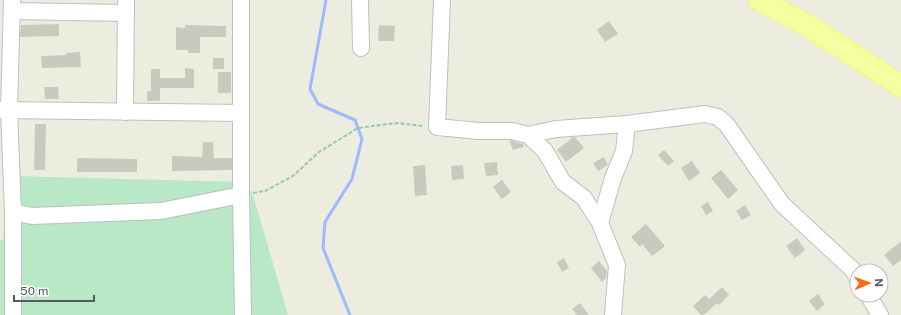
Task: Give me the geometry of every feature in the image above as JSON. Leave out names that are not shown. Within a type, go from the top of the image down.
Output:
[{"type":"main road","points":[[760,0],[807,25],[901,86]]},
{"type":"street","points":[[241,0],[240,195],[243,315]]},
{"type":"street","points":[[360,0],[361,48]]},
{"type":"street","points":[[442,0],[437,127],[479,131],[512,131],[528,135],[556,129],[627,124],[705,114],[718,117],[727,125],[782,204],[849,266]]},
{"type":"street","points":[[12,315],[5,110],[12,5],[126,7],[125,112]]},
{"type":"street","points":[[5,110],[241,113]]},
{"type":"street","points":[[600,223],[613,178],[624,151],[627,124]]},
{"type":"street","points":[[528,135],[545,151],[563,182],[584,198],[600,223],[617,265],[613,315]]},
{"type":"street","points":[[8,218],[161,211],[240,195]]},
{"type":"street","points":[[873,303],[880,315]]},
{"type":"path","points":[[240,195],[265,191],[294,176],[319,152],[358,128],[397,123],[437,127]]},
{"type":"green space","points":[[10,176],[245,182],[253,195],[288,315],[0,315],[0,240],[3,240]]},
{"type":"building","points":[[609,21],[618,34],[605,42],[597,30]]},
{"type":"building","points":[[59,24],[59,36],[20,37],[21,25]]},
{"type":"building","points":[[185,25],[226,26],[226,37],[200,37],[200,53],[188,53],[188,50],[176,50],[176,27],[185,28]]},
{"type":"building","points":[[379,25],[395,26],[394,41],[378,41]]},
{"type":"building","points":[[80,52],[81,67],[42,68],[41,56],[66,55],[66,53]]},
{"type":"building","points":[[213,58],[224,58],[224,69],[213,69]]},
{"type":"building","points":[[185,68],[194,69],[194,88],[160,88],[160,101],[147,101],[147,91],[151,91],[151,69],[160,69],[160,78],[185,78]]},
{"type":"building","points":[[218,72],[231,72],[231,93],[218,93]]},
{"type":"building","points":[[44,87],[58,87],[59,99],[45,99]]},
{"type":"building","points":[[35,124],[46,124],[45,170],[34,170]]},
{"type":"building","points":[[575,137],[584,148],[566,162],[557,150]]},
{"type":"building","points":[[509,140],[523,144],[524,147],[513,150]]},
{"type":"building","points":[[203,142],[213,142],[214,158],[232,158],[232,170],[172,171],[172,156],[202,157]]},
{"type":"building","points":[[664,150],[674,161],[668,166],[658,155]]},
{"type":"building","points":[[604,157],[608,165],[598,171],[593,163]]},
{"type":"building","points":[[77,158],[137,159],[137,172],[77,172]]},
{"type":"building","points":[[692,161],[700,173],[689,181],[681,168]]},
{"type":"building","points":[[497,162],[498,175],[486,176],[484,163]]},
{"type":"building","points":[[425,165],[427,195],[415,196],[413,166]]},
{"type":"building","points":[[463,165],[464,179],[452,180],[451,166]]},
{"type":"building","points":[[721,170],[738,190],[728,199],[711,178]]},
{"type":"building","points":[[502,180],[511,192],[502,199],[493,187]]},
{"type":"building","points":[[708,202],[713,211],[706,215],[701,206]]},
{"type":"building","points":[[745,205],[751,215],[742,220],[736,211]]},
{"type":"building","points":[[646,224],[665,246],[652,256],[642,244],[640,247],[631,237]]},
{"type":"building","points":[[797,238],[805,250],[795,258],[786,246]]},
{"type":"building","points":[[901,241],[901,260],[893,266],[884,255]]},
{"type":"building","points":[[564,258],[569,268],[562,272],[557,262]]},
{"type":"building","points":[[599,261],[607,271],[606,278],[602,282],[591,268]]},
{"type":"building","points":[[722,287],[729,295],[719,305],[717,303],[704,315],[701,315],[693,306],[705,295],[709,299]]},
{"type":"building","points":[[818,294],[825,304],[817,311],[809,301]]},
{"type":"building","points":[[580,303],[589,315],[577,315],[572,309]]},
{"type":"waterway","points":[[326,0],[310,89],[318,104],[355,120],[362,139],[352,179],[325,222],[323,248],[350,315]]}]
